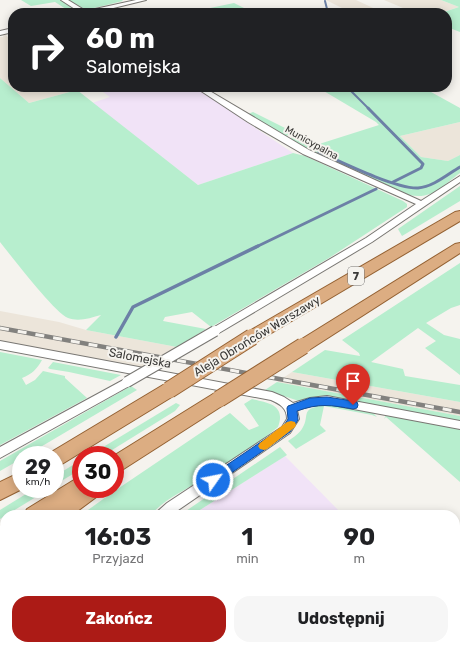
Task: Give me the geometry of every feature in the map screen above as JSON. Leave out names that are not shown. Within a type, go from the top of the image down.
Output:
[{"type":"main road","name":"Aleja Obrońców Warszawy","points":[[64,454],[169,390],[252,337],[460,215]]},
{"type":"main road","points":[[124,459],[460,247]]},
{"type":"main road","points":[[124,465],[172,430]]},
{"type":"main road","points":[[0,492],[12,485]]},
{"type":"main road","points":[[42,510],[72,492]]},
{"type":"main road","points":[[64,510],[80,498]]},
{"type":"street","points":[[64,0],[77,8]]},
{"type":"street","points":[[107,8],[143,0]]},
{"type":"street","name":"Municypalna","points":[[206,92],[306,152],[422,204]]},
{"type":"street","points":[[0,453],[127,382],[336,261],[460,178]]},
{"type":"street","name":"Salomejska","points":[[0,345],[272,396],[283,400],[292,408]]},
{"type":"street","points":[[168,510],[286,430],[293,420],[292,408],[310,402],[327,400],[460,425]]},
{"type":"shaded area","points":[[326,0],[356,0],[373,8],[342,8]]},
{"type":"shaded area","points":[[384,0],[441,0],[459,7],[452,9],[452,8],[403,8]]},
{"type":"shaded area","points":[[4,34],[8,37],[8,85],[0,78],[0,37],[3,37]]},
{"type":"shaded area","points":[[16,92],[70,92],[29,103]]},
{"type":"shaded area","points":[[103,92],[204,92],[241,116],[239,117],[293,153],[198,185],[92,103],[110,97]]},
{"type":"shaded area","points":[[460,122],[460,155],[448,161],[421,157],[400,136]]},
{"type":"shaded area","points":[[0,311],[59,322],[86,330],[177,347],[142,367],[0,341]]},
{"type":"shaded area","points":[[292,372],[460,402],[460,416],[277,382]]},
{"type":"shaded area","points":[[285,456],[338,510],[200,510]]},
{"type":"green space","points":[[21,0],[60,0],[72,8],[64,8],[55,2],[31,6]]},
{"type":"green space","points":[[69,0],[123,1],[94,8],[83,8]]},
{"type":"green space","points":[[441,0],[460,0],[460,32],[452,29],[452,9],[459,7]]},
{"type":"green space","points":[[234,3],[244,8],[210,8]]},
{"type":"green space","points":[[0,78],[8,85],[8,92],[16,92],[29,103],[70,92],[80,92],[198,185],[293,153],[305,156],[407,204],[407,207],[329,258],[211,327],[192,312],[165,317],[163,321],[206,329],[177,347],[86,330],[101,315],[76,320],[68,318],[62,314],[33,283],[0,242]]},
{"type":"green space","points":[[325,92],[431,92],[460,108],[460,122],[400,136],[421,157],[448,161],[460,155],[460,173],[437,191],[425,196],[409,195],[312,152],[319,147],[316,145],[379,125]]},
{"type":"green space","points":[[253,112],[295,133],[286,136],[245,115]]},
{"type":"green space","points":[[297,135],[316,145],[306,148],[291,140],[291,138]]},
{"type":"green space","points":[[460,186],[460,201],[402,236],[398,229]]},
{"type":"green space","points":[[460,263],[460,305],[451,308],[426,323],[444,335],[460,339],[460,375],[425,348],[436,341],[418,328],[371,362],[403,369],[405,376],[460,385],[460,402],[292,372],[325,350],[360,356],[359,353],[342,340]]},
{"type":"green space","points":[[0,352],[42,360],[34,371],[22,378],[26,385],[35,380],[43,371],[65,376],[65,378],[87,398],[0,445]]},
{"type":"green space","points":[[53,362],[121,375],[110,381],[48,368]]},
{"type":"green space","points":[[277,382],[460,416],[460,421],[323,396],[299,401],[265,390]]},
{"type":"green space","points":[[131,386],[137,390],[42,446],[26,446]]},
{"type":"green space","points":[[252,399],[270,404],[278,410],[280,420],[278,427],[233,460],[169,499],[156,510],[88,510],[105,498],[124,498],[124,485],[230,413],[249,430],[259,426],[244,404]]},
{"type":"green space","points":[[176,403],[180,405],[175,411],[119,446],[105,446]]},
{"type":"green space","points":[[324,403],[372,412],[377,417],[324,406],[320,425],[326,431],[296,449],[288,441],[297,435],[302,429],[307,412],[316,407],[315,404]]},
{"type":"green space","points":[[386,415],[460,429],[460,482],[386,417],[384,419]]},
{"type":"green space","points":[[280,447],[287,455],[200,510],[187,510]]},
{"type":"green space","points":[[12,454],[12,464],[0,471],[0,461]]},
{"type":"green space","points":[[72,466],[72,475],[64,479],[64,470]]},
{"type":"green space","points":[[19,498],[34,498],[15,510],[0,510]]},
{"type":"waterway","points":[[325,1],[327,8]]},
{"type":"waterway","points":[[352,92],[368,108]]},
{"type":"waterway","points":[[368,108],[423,164],[421,168],[393,182]]},
{"type":"waterway","points":[[319,152],[383,180],[408,187],[424,187],[440,180],[460,167]]},
{"type":"waterway","points":[[256,247],[376,189]]},
{"type":"waterway","points":[[116,337],[133,307],[258,246]]},
{"type":"railway","points":[[0,328],[460,412]]},
{"type":"slow traffic","points":[[264,446],[291,425]]},
{"type":"route","points":[[213,480],[286,430],[292,424],[294,418],[292,408],[310,402],[327,400],[353,405]]}]
